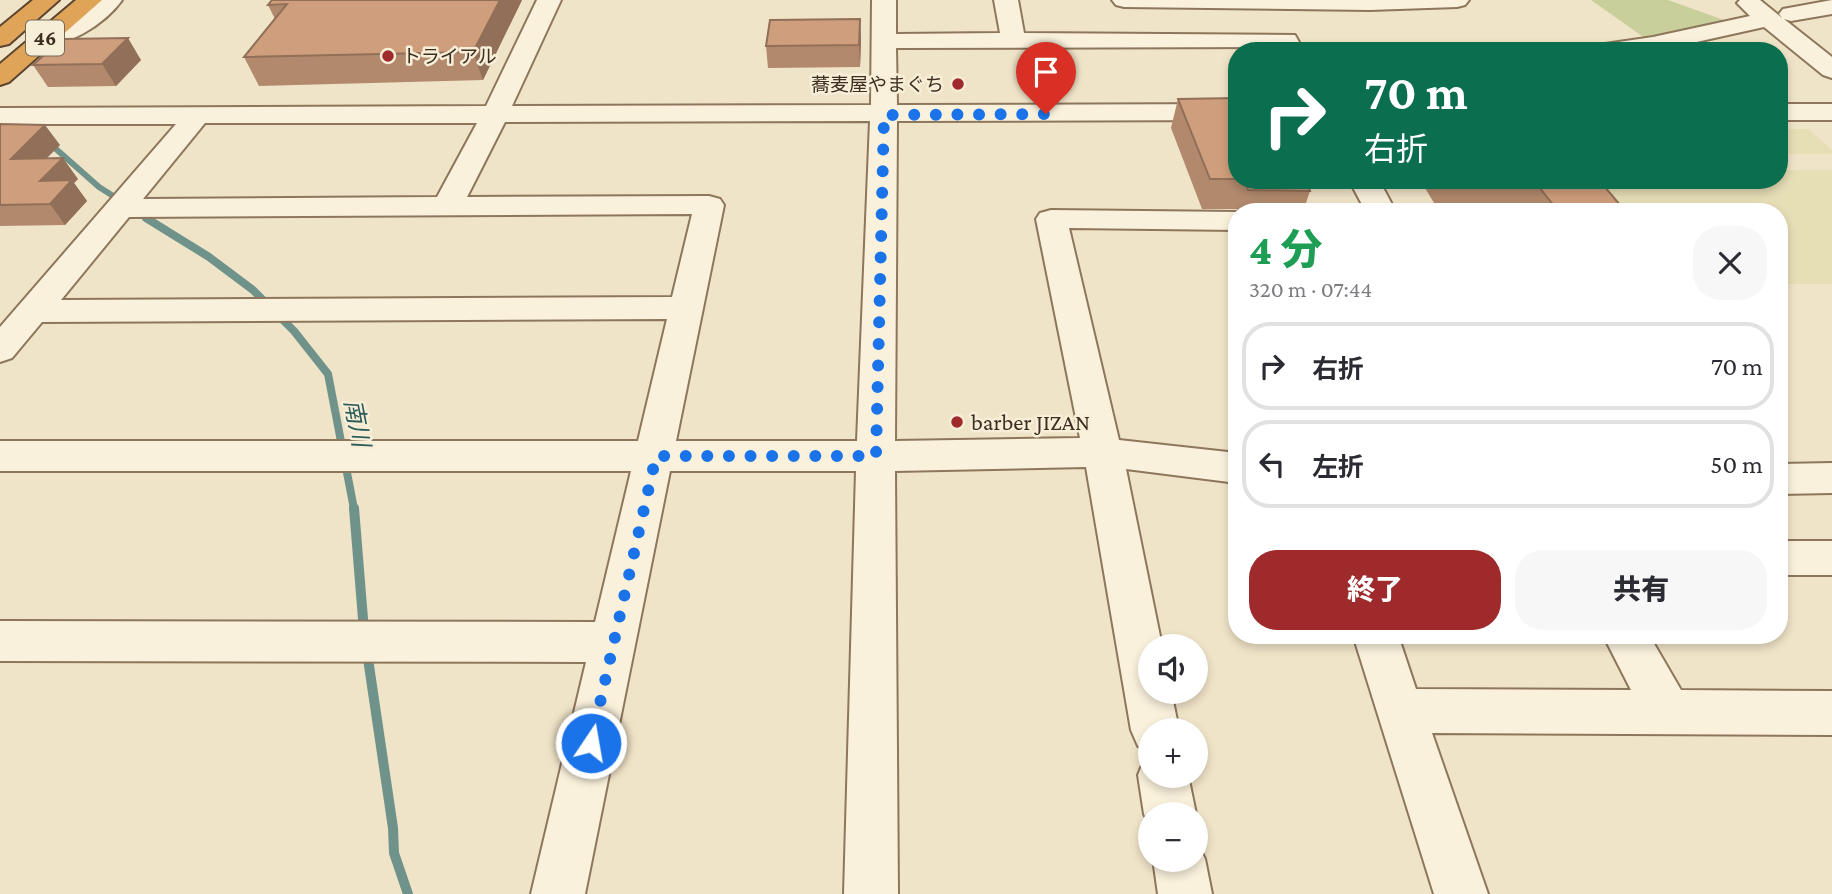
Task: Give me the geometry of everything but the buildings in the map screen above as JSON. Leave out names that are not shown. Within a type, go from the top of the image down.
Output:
[{"type":"highway","name":"46","points":[[0,39],[47,0]]},
{"type":"highway","name":"46","points":[[0,77],[90,0]]},
{"type":"street","points":[[44,39],[76,29],[110,0]]},
{"type":"street","points":[[448,205],[495,115],[549,0]]},
{"type":"street","points":[[871,894],[884,0]]},
{"type":"street","points":[[1006,0],[1013,40]]},
{"type":"street","points":[[1124,0],[1457,0]]},
{"type":"street","points":[[1745,0],[1777,11],[1832,45]]},
{"type":"street","points":[[1268,1],[1287,42]]},
{"type":"street","points":[[1661,42],[1777,11],[1832,7]]},
{"type":"street","points":[[1777,11],[1832,70]]},
{"type":"street","points":[[882,41],[1013,40],[1228,45]]},
{"type":"street","points":[[4,116],[1228,112]]},
{"type":"street","points":[[1788,112],[1832,112]]},
{"type":"street","points":[[0,350],[198,115]]},
{"type":"street","points":[[119,208],[709,205],[558,894]]},
{"type":"street","points":[[1153,718],[1103,454],[1052,219],[1228,221]]},
{"type":"street","points":[[33,310],[687,308]]},
{"type":"street","points":[[0,456],[876,456],[1055,452],[1186,458],[1228,466]]},
{"type":"street","points":[[1788,479],[1832,478]]},
{"type":"street","points":[[1788,558],[1832,558]]},
{"type":"street","points":[[0,642],[613,642]]},
{"type":"street","points":[[1378,644],[1461,894]]},
{"type":"street","points":[[1630,644],[1667,710]]},
{"type":"street","points":[[1402,710],[1832,713]]},
{"type":"street","points":[[1181,872],[1185,894]]},
{"type":"shaded area","points":[[1788,129],[1808,129],[1832,150],[1832,154],[1788,154]]},
{"type":"shaded area","points":[[1788,170],[1832,170],[1832,284],[1788,284],[1788,203],[1585,203],[1573,189],[1788,189]]},
{"type":"green space","points":[[1591,0],[1668,0],[1738,25],[1649,41]]},
{"type":"waterway","name":"南川","points":[[48,142],[99,187],[121,201]]},
{"type":"waterway","name":"南川","points":[[136,211],[149,219]]},
{"type":"waterway","name":"南川","points":[[146,218],[209,257],[253,290],[294,331],[328,374],[354,509]]},
{"type":"waterway","name":"南川","points":[[354,508],[364,631]]},
{"type":"waterway","name":"南川","points":[[367,652],[393,828],[394,853],[408,894]]},
{"type":"place","name":"トライアル","points":[[388,56]]},
{"type":"place","name":"蕎麦屋やまぐち","points":[[958,84]]},
{"type":"place","name":"barber JIZAN","points":[[957,422]]},
{"type":"route","points":[[591,743],[656,456],[876,456],[884,115],[1046,114]]}]
